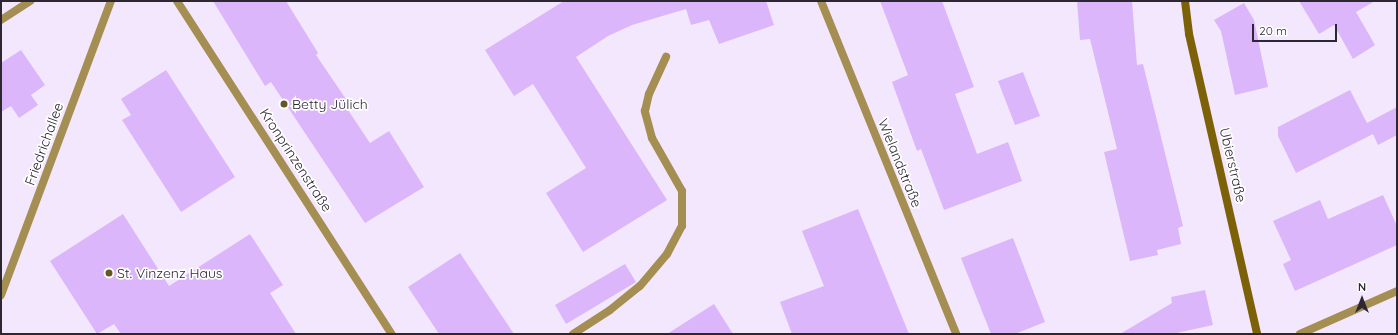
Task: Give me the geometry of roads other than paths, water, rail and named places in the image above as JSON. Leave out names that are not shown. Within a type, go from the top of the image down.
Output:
[{"type":"main road","name":"Ubierstraße","points":[[1185,1],[1189,34],[1257,334]]},
{"type":"street","points":[[1,20],[30,1]]},
{"type":"street","name":"Friedrichallee","points":[[1,295],[111,1]]},
{"type":"street","name":"Kronprinzenstraße","points":[[177,1],[392,334]]},
{"type":"street","name":"Wielandstraße","points":[[821,1],[956,334]]},
{"type":"street","points":[[572,334],[610,310],[640,286],[667,254],[682,226],[682,191],[652,138],[644,112],[649,94],[666,57]]},
{"type":"street","points":[[1300,334],[1397,291]]},
{"type":"place","name":"Betty Jülich","points":[[284,104]]},
{"type":"place","name":"St. Vinzenz Haus","points":[[109,273]]}]
